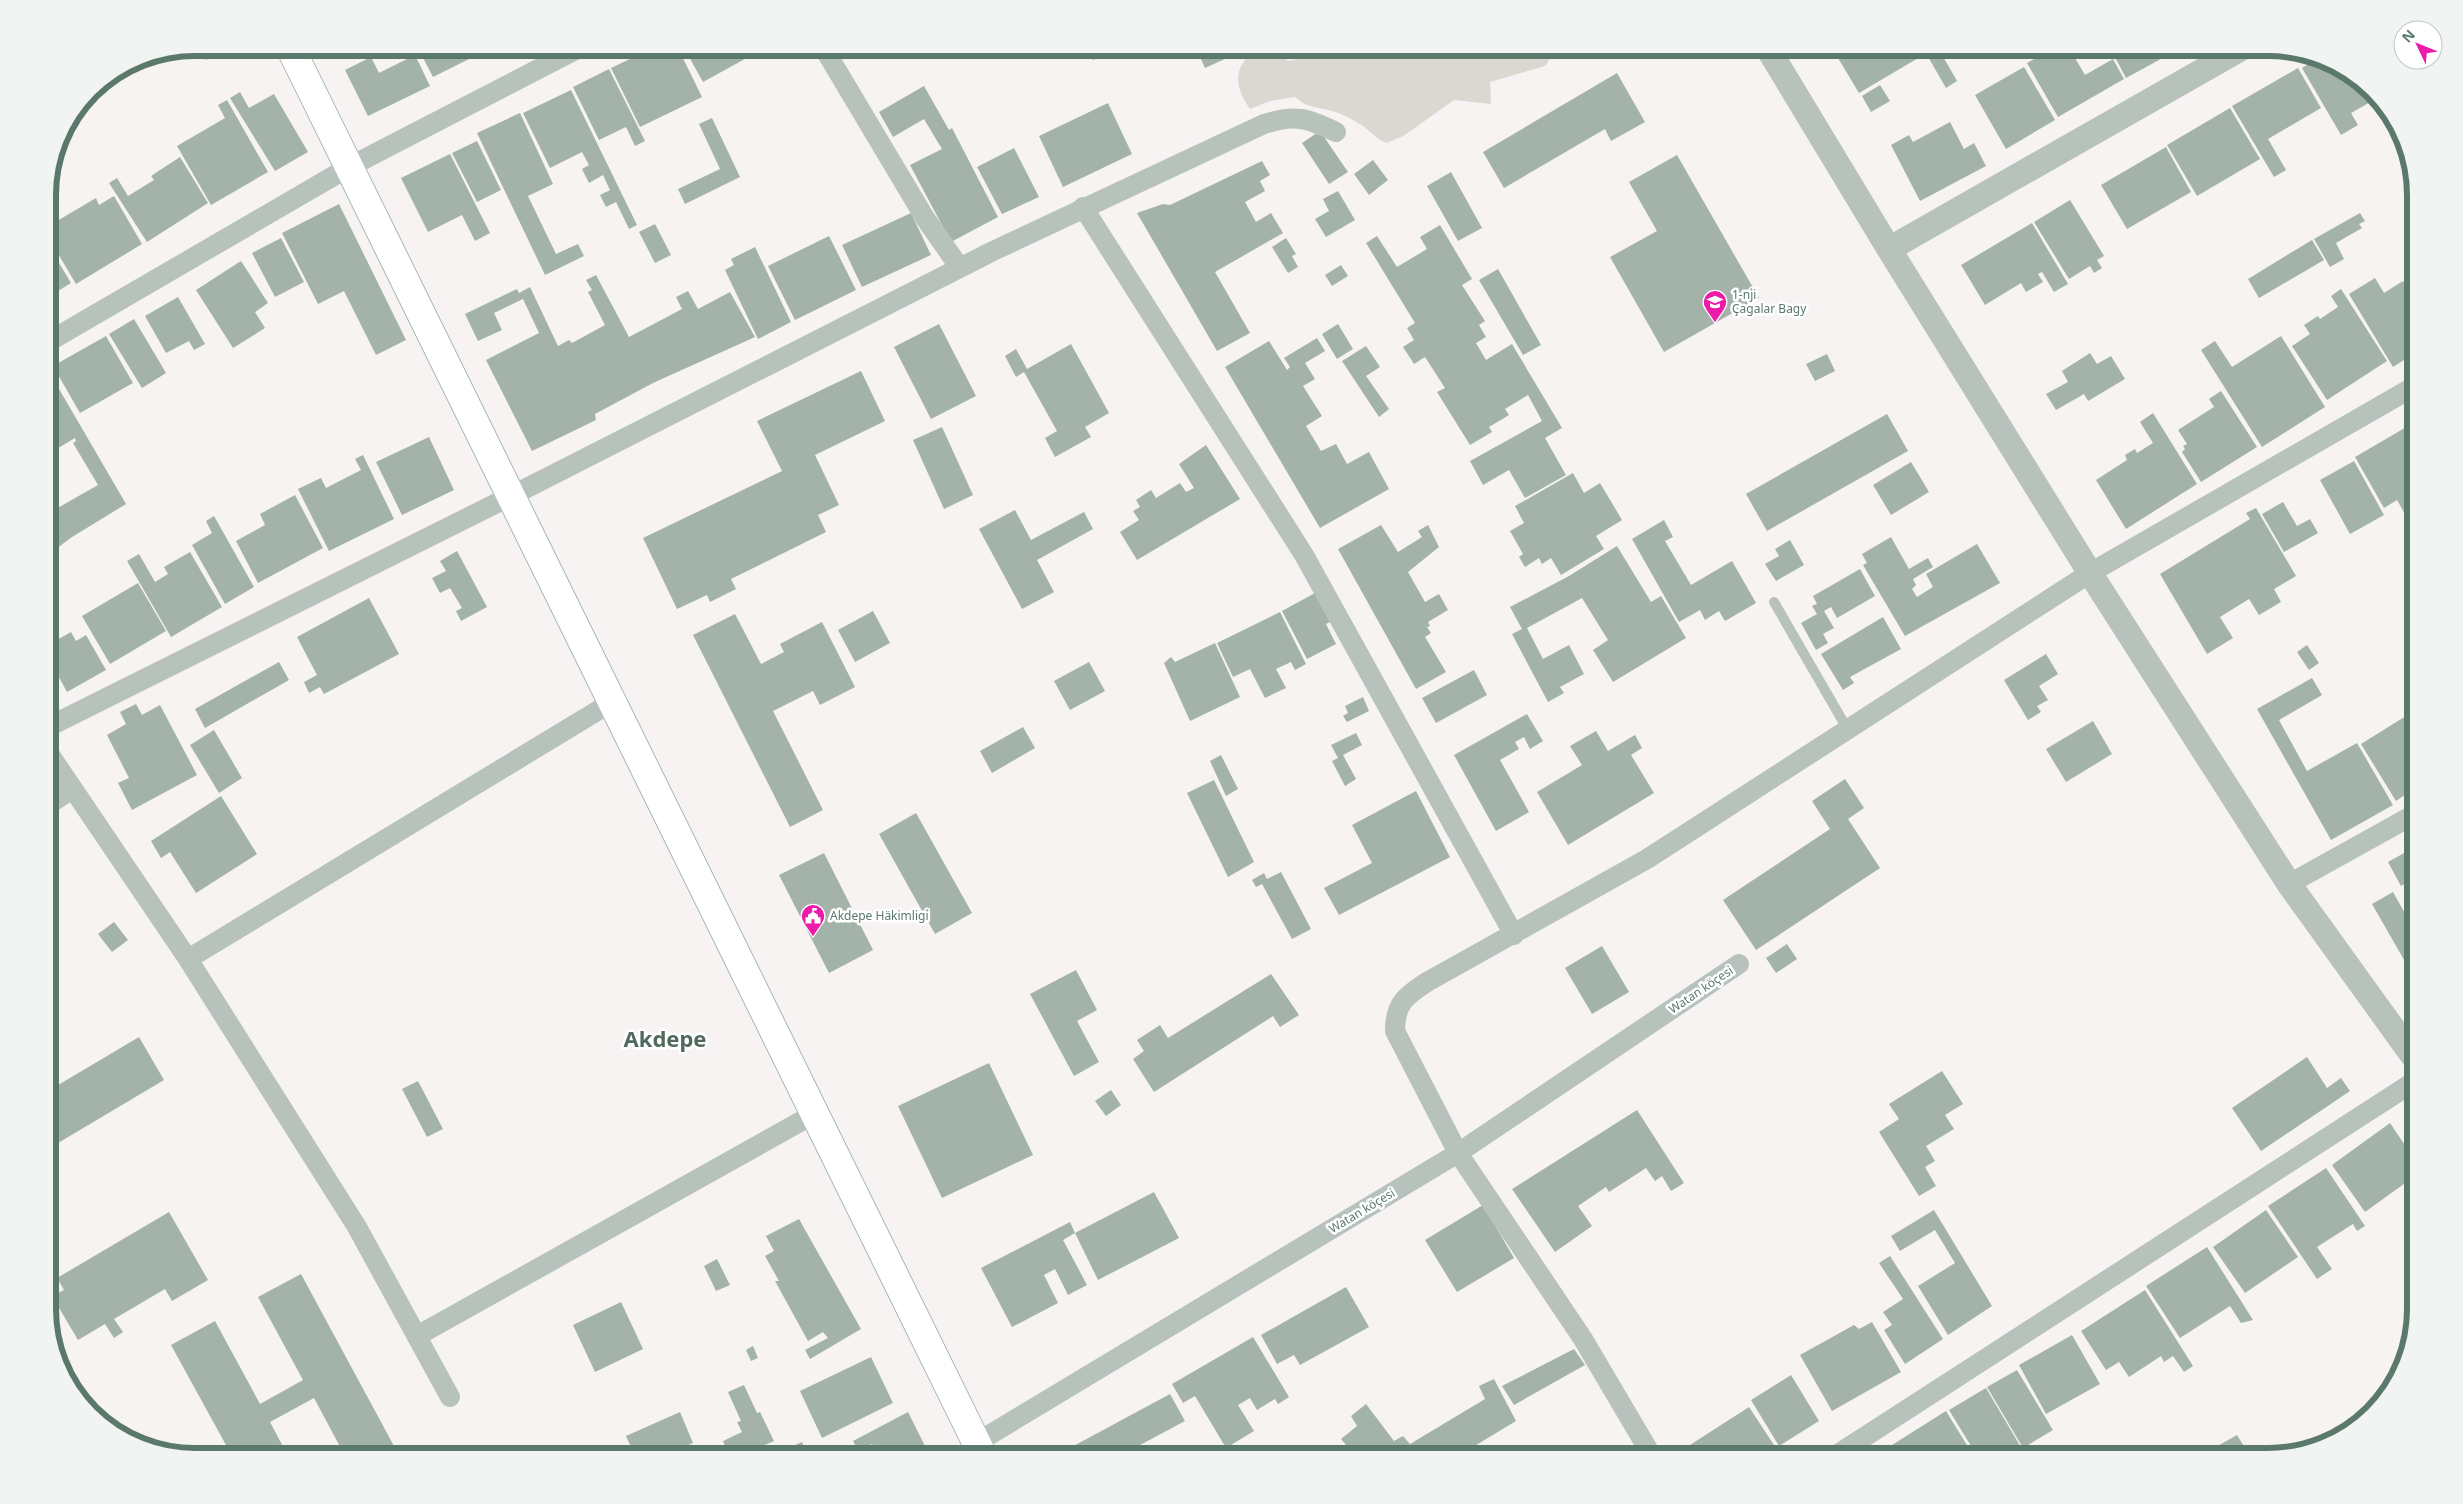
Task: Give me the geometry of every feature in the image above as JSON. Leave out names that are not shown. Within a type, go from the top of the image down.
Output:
[{"type":"main road","points":[[294,57],[978,1448]]},
{"type":"street","points":[[1772,56],[2090,573],[2289,884],[2407,1047]]},
{"type":"street","points":[[1889,249],[2230,56]]},
{"type":"street","points":[[57,337],[349,167],[564,57]]},
{"type":"street","points":[[828,57],[925,218],[960,268]]},
{"type":"street","points":[[57,723],[1083,207],[1264,124],[1285,118],[1310,120],[1336,132]]},
{"type":"street","points":[[1083,207],[1304,554],[1514,935]]},
{"type":"street","points":[[1647,1448],[1583,1339],[1458,1153],[1395,1031],[1395,1015],[1402,1001],[1412,992],[1647,859],[2090,573],[2406,391]]},
{"type":"street","points":[[188,959],[612,702]]},
{"type":"street","points":[[57,766],[188,959],[357,1227],[450,1397]]},
{"type":"street","points":[[57,799],[72,789]]},
{"type":"street","points":[[2289,884],[2407,819]]},
{"type":"street","name":"Watan köçesi","points":[[982,1448],[1458,1153],[1739,964]]},
{"type":"street","points":[[1847,1448],[2407,1086]]},
{"type":"street","points":[[417,1336],[814,1114]]},
{"type":"lane","points":[[1774,602],[1848,730]]},
{"type":"shaded area","points":[[1249,56],[1283,56],[1288,61],[1310,57],[1552,56],[1545,66],[1490,82],[1491,104],[1454,100],[1405,135],[1387,143],[1350,118],[1308,105],[1295,97],[1270,101],[1250,109],[1244,100],[1238,84],[1240,69]]},
{"type":"building","points":[[1230,56],[1205,68],[1200,57]]},
{"type":"building","points":[[1837,56],[1921,56],[1859,93]]},
{"type":"building","points":[[1928,56],[1943,56],[1957,81],[1946,88]]},
{"type":"building","points":[[2039,56],[2074,56],[2085,75],[2113,59],[2124,79],[2058,117],[2027,63]]},
{"type":"building","points":[[2114,56],[2166,56],[2126,78]]},
{"type":"building","points":[[371,57],[379,73],[411,57],[416,57],[430,86],[368,116],[345,70]]},
{"type":"building","points":[[423,57],[473,57],[433,77]]},
{"type":"building","points":[[635,57],[682,57],[702,97],[640,127],[611,68]]},
{"type":"building","points":[[689,57],[749,57],[703,82]]},
{"type":"building","points":[[1091,57],[1101,57],[1093,60]]},
{"type":"building","points":[[2310,63],[2321,67],[2352,85],[2366,97],[2370,102],[2351,113],[2358,125],[2341,135],[2302,68]]},
{"type":"building","points":[[2024,67],[2055,120],[2006,149],[1975,95]]},
{"type":"building","points":[[2298,68],[2321,108],[2268,139],[2286,170],[2274,177],[2232,106]]},
{"type":"building","points":[[609,69],[645,141],[635,146],[626,127],[599,140],[573,87]]},
{"type":"building","points":[[1617,73],[1645,122],[1611,141],[1605,129],[1504,188],[1483,152]]},
{"type":"building","points":[[1880,85],[1890,101],[1871,112],[1862,96]]},
{"type":"building","points":[[924,86],[949,130],[952,128],[998,217],[951,242],[910,165],[942,149],[924,119],[893,137],[879,112]]},
{"type":"building","points":[[571,90],[637,225],[629,229],[616,202],[606,207],[600,195],[610,190],[603,175],[589,183],[582,169],[589,165],[582,152],[550,168],[523,113]]},
{"type":"building","points":[[240,92],[249,108],[274,94],[308,152],[275,171],[230,98]]},
{"type":"building","points":[[227,100],[268,172],[211,205],[177,146],[225,118],[218,105]]},
{"type":"building","points":[[1108,103],[1132,154],[1063,187],[1039,136]]},
{"type":"building","points":[[2230,108],[2260,159],[2197,196],[2167,145]]},
{"type":"building","points":[[520,113],[553,184],[528,196],[556,254],[578,244],[584,256],[545,275],[477,133]]},
{"type":"building","points":[[712,118],[740,177],[685,204],[678,189],[720,169],[699,124]]},
{"type":"building","points":[[1950,122],[1964,149],[1974,143],[1986,166],[1920,201],[1891,145],[1909,135],[1913,142]]},
{"type":"building","points":[[1320,131],[1348,172],[1329,184],[1302,143]]},
{"type":"building","points":[[477,141],[501,190],[477,202],[452,153]]},
{"type":"building","points":[[2166,147],[2191,192],[2127,229],[2101,185]]},
{"type":"building","points":[[1014,148],[1039,197],[1002,214],[977,167]]},
{"type":"building","points":[[450,154],[490,233],[475,241],[462,215],[428,232],[401,178]]},
{"type":"building","points":[[1677,155],[1759,298],[1664,352],[1610,257],[1657,231],[1629,182]]},
{"type":"building","points":[[180,157],[208,203],[147,242],[109,183],[117,178],[128,196],[154,180],[151,176]]},
{"type":"building","points":[[1373,160],[1388,180],[1369,195],[1354,174]]},
{"type":"building","points":[[1262,161],[1270,175],[1260,181],[1265,191],[1245,202],[1256,222],[1271,213],[1283,233],[1215,272],[1250,333],[1217,351],[1137,213],[1163,204],[1170,205]]},
{"type":"building","points":[[1451,172],[1482,228],[1458,241],[1427,186]]},
{"type":"building","points":[[1338,191],[1355,220],[1326,237],[1315,219],[1329,211],[1323,199]]},
{"type":"building","points":[[114,196],[142,244],[76,284],[57,252],[57,221],[96,198],[99,205]]},
{"type":"building","points":[[2070,200],[2104,256],[2097,260],[2102,268],[2094,273],[2090,266],[2069,279],[2034,222]]},
{"type":"building","points":[[339,204],[406,340],[376,355],[344,291],[318,304],[282,233]]},
{"type":"building","points":[[911,213],[931,255],[862,287],[842,245]]},
{"type":"building","points":[[2360,213],[2365,221],[2359,224],[2362,228],[2336,243],[2344,259],[2330,267],[2314,239]]},
{"type":"building","points":[[2032,223],[2068,284],[2054,292],[2042,272],[2038,274],[2043,282],[2026,292],[2021,283],[1985,305],[1961,265]]},
{"type":"building","points":[[655,224],[671,255],[655,263],[639,232]]},
{"type":"building","points":[[1440,225],[1472,279],[1462,285],[1485,321],[1479,325],[1486,337],[1476,343],[1486,360],[1512,344],[1562,428],[1545,438],[1566,475],[1525,498],[1509,470],[1483,485],[1470,461],[1542,421],[1528,395],[1505,409],[1509,415],[1489,427],[1492,432],[1470,445],[1437,392],[1445,388],[1425,357],[1414,364],[1403,347],[1414,340],[1407,328],[1415,323],[1366,243],[1377,236],[1397,267],[1427,249],[1420,237]]},
{"type":"building","points":[[829,236],[856,290],[795,320],[768,266]]},
{"type":"building","points":[[281,238],[304,282],[275,297],[252,253]]},
{"type":"building","points":[[1286,238],[1296,254],[1292,256],[1298,267],[1288,273],[1272,247]]},
{"type":"building","points":[[2312,240],[2324,260],[2259,298],[2248,279]]},
{"type":"building","points":[[755,247],[791,322],[758,339],[725,270],[734,265],[731,259]]},
{"type":"building","points":[[57,259],[71,283],[57,292]]},
{"type":"building","points":[[241,261],[268,303],[255,312],[265,328],[233,348],[196,290]]},
{"type":"building","points":[[1341,265],[1348,276],[1332,286],[1325,275]]},
{"type":"building","points":[[1498,269],[1541,345],[1523,355],[1479,280]]},
{"type":"building","points":[[596,275],[629,337],[682,309],[676,297],[688,291],[698,309],[730,292],[755,337],[653,383],[595,414],[596,420],[532,451],[486,360],[539,333],[523,299],[494,313],[502,330],[478,341],[465,314],[517,289],[519,293],[530,287],[558,346],[569,340],[572,343],[605,325],[588,292],[592,290],[586,280]]},
{"type":"building","points":[[2375,278],[2384,293],[2403,281],[2406,286],[2406,359],[2393,367],[2349,294]]},
{"type":"building","points":[[2341,289],[2387,361],[2327,400],[2292,346],[2310,334],[2304,325],[2318,316],[2320,319],[2338,307],[2331,296]]},
{"type":"building","points":[[178,297],[205,344],[194,350],[189,341],[166,353],[145,316]]},
{"type":"building","points":[[134,319],[166,373],[142,388],[109,334]]},
{"type":"building","points":[[939,324],[976,396],[931,419],[894,347]]},
{"type":"building","points":[[1338,324],[1353,349],[1337,359],[1322,334]]},
{"type":"building","points":[[106,336],[133,383],[80,413],[57,373],[57,364]]},
{"type":"building","points":[[2281,336],[2325,407],[2262,447],[2201,350],[2215,341],[2232,367]]},
{"type":"building","points":[[1317,338],[1325,351],[1305,363],[1315,379],[1303,386],[1322,416],[1306,426],[1321,451],[1336,444],[1347,464],[1369,452],[1389,489],[1320,528],[1225,367],[1269,341],[1287,370],[1290,367],[1284,358]]},
{"type":"building","points":[[1071,344],[1109,413],[1085,427],[1091,437],[1055,457],[1045,438],[1057,431],[1024,372],[1016,377],[1005,356],[1016,349],[1027,369]]},
{"type":"building","points":[[1366,346],[1380,367],[1366,376],[1389,409],[1379,417],[1342,361]]},
{"type":"building","points":[[2090,353],[2097,364],[2111,356],[2125,379],[2088,401],[2084,394],[2056,410],[2046,394],[2068,382],[2062,371]]},
{"type":"building","points":[[1827,354],[1835,371],[1815,381],[1806,364]]},
{"type":"building","points":[[861,371],[885,421],[815,455],[839,505],[818,515],[826,532],[731,579],[736,589],[710,602],[707,595],[677,609],[643,538],[782,471],[757,421]]},
{"type":"building","points":[[57,385],[126,504],[57,548],[57,508],[98,485],[73,443],[76,441],[75,438],[57,449]]},
{"type":"building","points":[[2221,391],[2257,447],[2201,482],[2182,452],[2185,449],[2183,446],[2187,444],[2178,430],[2214,407],[2209,399]]},
{"type":"building","points":[[2153,413],[2197,484],[2126,529],[2096,480],[2127,460],[2125,455],[2135,449],[2137,453],[2153,443],[2140,422]]},
{"type":"building","points":[[1887,414],[1908,451],[1767,531],[1746,494]]},
{"type":"building","points":[[942,427],[973,495],[944,509],[913,440]]},
{"type":"building","points":[[2406,427],[2406,513],[2405,514],[2397,500],[2384,508],[2355,457]]},
{"type":"building","points":[[429,437],[454,490],[402,515],[376,462]]},
{"type":"building","points":[[1206,445],[1240,499],[1137,560],[1120,532],[1139,520],[1133,511],[1140,507],[1136,500],[1151,490],[1156,498],[1180,483],[1186,492],[1194,488],[1179,464]]},
{"type":"building","points":[[363,455],[394,519],[329,551],[298,489],[321,478],[326,488],[361,470],[355,459]]},
{"type":"building","points":[[2354,461],[2384,515],[2350,534],[2320,480]]},
{"type":"building","points":[[1911,462],[1929,492],[1891,515],[1873,485]]},
{"type":"building","points":[[1573,473],[1584,493],[1600,483],[1622,520],[1596,536],[1604,549],[1561,575],[1551,558],[1542,564],[1539,558],[1525,567],[1519,557],[1523,554],[1510,531],[1524,523],[1515,506]]},
{"type":"building","points":[[295,495],[323,548],[258,583],[236,541],[265,525],[260,514]]},
{"type":"building","points":[[2283,502],[2297,526],[2310,519],[2318,533],[2284,552],[2262,514]]},
{"type":"building","points":[[2256,508],[2296,576],[2274,589],[2281,602],[2259,615],[2249,599],[2220,617],[2233,638],[2207,654],[2160,574],[2250,519],[2246,513]]},
{"type":"building","points":[[1015,510],[1031,540],[1084,512],[1093,529],[1037,560],[1054,592],[1022,609],[979,529]]},
{"type":"building","points":[[214,516],[254,587],[225,604],[192,545],[212,533],[206,521]]},
{"type":"building","points":[[1664,520],[1673,537],[1665,541],[1691,585],[1732,561],[1756,603],[1725,621],[1719,611],[1705,620],[1700,610],[1679,622],[1632,539]]},
{"type":"building","points":[[1381,525],[1398,552],[1422,537],[1418,531],[1428,525],[1439,547],[1408,572],[1425,602],[1439,594],[1448,610],[1428,622],[1430,626],[1427,627],[1431,633],[1425,637],[1446,672],[1416,689],[1338,549]]},
{"type":"building","points":[[1891,537],[1909,569],[1928,558],[1933,567],[1913,579],[1916,585],[1912,589],[1917,597],[1933,587],[1926,574],[1977,544],[2000,583],[1905,636],[1863,565],[1867,563],[1862,554]]},
{"type":"building","points":[[1790,540],[1804,565],[1776,581],[1765,564],[1779,556],[1775,549]]},
{"type":"building","points":[[1617,546],[1651,602],[1661,596],[1686,638],[1613,682],[1593,650],[1608,640],[1582,598],[1527,628],[1543,659],[1569,645],[1584,674],[1560,687],[1564,693],[1548,702],[1512,634],[1522,629],[1510,607],[1569,576]]},
{"type":"building","points":[[457,551],[487,607],[461,621],[456,611],[462,608],[450,588],[440,593],[432,578],[446,571],[440,561]]},
{"type":"building","points":[[190,552],[222,607],[171,637],[127,561],[139,554],[155,582],[168,574],[164,567]]},
{"type":"building","points":[[1860,569],[1875,596],[1837,618],[1831,607],[1824,611],[1834,628],[1823,634],[1828,643],[1816,650],[1801,623],[1817,614],[1812,606],[1817,604],[1813,596]]},
{"type":"building","points":[[138,583],[166,631],[110,664],[82,616]]},
{"type":"building","points":[[1315,593],[1330,622],[1326,624],[1336,644],[1307,659],[1282,611]]},
{"type":"building","points":[[369,598],[399,654],[324,694],[320,687],[309,693],[304,682],[317,675],[297,637]]},
{"type":"building","points":[[873,611],[890,643],[855,662],[838,630]]},
{"type":"building","points":[[1280,612],[1306,664],[1295,670],[1291,662],[1276,669],[1286,688],[1265,698],[1250,669],[1233,677],[1217,643]]},
{"type":"building","points":[[735,614],[761,664],[784,652],[780,644],[822,622],[855,687],[820,705],[813,691],[773,711],[823,810],[790,827],[693,635]]},
{"type":"building","points":[[1883,617],[1901,649],[1850,677],[1854,683],[1843,690],[1821,654]]},
{"type":"building","points":[[71,632],[76,641],[86,635],[106,670],[67,692],[57,674],[57,640]]},
{"type":"building","points":[[1215,643],[1240,697],[1190,721],[1164,663],[1171,657],[1175,662]]},
{"type":"building","points":[[2307,645],[2319,663],[2309,670],[2297,652]]},
{"type":"building","points":[[2046,654],[2058,674],[2039,686],[2048,700],[2037,706],[2041,712],[2028,720],[2004,680]]},
{"type":"building","points":[[279,662],[289,680],[205,728],[195,709]]},
{"type":"building","points":[[1089,662],[1105,691],[1070,710],[1054,681]]},
{"type":"building","points":[[1474,670],[1487,695],[1436,723],[1422,698]]},
{"type":"building","points":[[2312,678],[2322,695],[2279,720],[2307,771],[2357,743],[2393,805],[2331,840],[2257,709]]},
{"type":"building","points":[[1363,697],[1369,711],[1347,722],[1343,716],[1348,713],[1345,706]]},
{"type":"building","points":[[136,704],[142,715],[160,705],[197,775],[132,810],[118,783],[129,778],[107,735],[126,724],[120,712]]},
{"type":"building","points":[[1527,714],[1543,741],[1530,749],[1524,737],[1515,742],[1519,749],[1500,760],[1529,812],[1496,831],[1454,755]]},
{"type":"building","points":[[2406,716],[2407,794],[2396,801],[2361,744]]},
{"type":"building","points":[[2093,721],[2112,754],[2066,782],[2046,749]]},
{"type":"building","points":[[1023,727],[1035,748],[992,773],[980,751]]},
{"type":"building","points":[[214,730],[242,778],[219,793],[190,745]]},
{"type":"building","points":[[1596,731],[1608,751],[1635,735],[1642,748],[1631,755],[1654,793],[1568,845],[1537,792],[1582,765],[1570,746]]},
{"type":"building","points":[[1356,733],[1362,745],[1343,755],[1356,779],[1345,786],[1332,761],[1338,758],[1331,745]]},
{"type":"building","points":[[1221,755],[1238,789],[1226,796],[1210,761]]},
{"type":"building","points":[[1845,779],[1864,808],[1848,819],[1880,868],[1756,950],[1723,900],[1830,829],[1812,801]]},
{"type":"building","points":[[1214,780],[1254,862],[1228,877],[1187,793]]},
{"type":"building","points":[[1416,791],[1450,857],[1339,915],[1324,888],[1372,863],[1352,825]]},
{"type":"building","points":[[221,796],[257,854],[196,893],[170,852],[161,858],[151,841]]},
{"type":"building","points":[[916,813],[972,913],[935,934],[879,834]]},
{"type":"building","points":[[2407,852],[2407,883],[2401,886],[2388,862]]},
{"type":"building","points":[[824,853],[873,950],[829,973],[779,875]]},
{"type":"building","points":[[1281,872],[1311,929],[1292,939],[1262,884],[1256,887],[1252,880],[1264,873],[1267,879]]},
{"type":"building","points":[[2393,892],[2407,916],[2407,965],[2372,904]]},
{"type":"building","points":[[114,922],[128,940],[112,952],[98,934]]},
{"type":"building","points":[[1787,944],[1797,959],[1776,973],[1766,958]]},
{"type":"building","points":[[1602,946],[1629,992],[1592,1014],[1565,968]]},
{"type":"building","points":[[1076,970],[1097,1010],[1077,1021],[1099,1062],[1074,1076],[1030,994]]},
{"type":"building","points":[[1271,974],[1299,1015],[1280,1027],[1273,1016],[1154,1092],[1133,1059],[1144,1051],[1137,1040],[1160,1025],[1168,1038]]},
{"type":"building","points":[[139,1037],[164,1080],[57,1144],[57,1086]]},
{"type":"building","points":[[2307,1057],[2327,1088],[2341,1078],[2350,1091],[2261,1151],[2232,1108]]},
{"type":"building","points":[[989,1063],[1033,1155],[942,1198],[898,1106]]},
{"type":"building","points":[[1942,1071],[1963,1104],[1945,1115],[1954,1129],[1926,1146],[1935,1161],[1925,1167],[1936,1186],[1919,1196],[1879,1132],[1899,1119],[1889,1104]]},
{"type":"building","points":[[418,1081],[443,1129],[427,1137],[402,1089]]},
{"type":"building","points":[[1111,1090],[1121,1105],[1106,1116],[1095,1101]]},
{"type":"building","points":[[1637,1110],[1684,1183],[1671,1191],[1662,1176],[1655,1181],[1646,1168],[1609,1192],[1606,1187],[1578,1206],[1592,1226],[1555,1252],[1512,1189]]},
{"type":"building","points":[[2390,1123],[2407,1148],[2407,1182],[2365,1212],[2332,1165]]},
{"type":"building","points":[[2326,1168],[2365,1226],[2357,1231],[2353,1224],[2317,1247],[2332,1269],[2317,1279],[2268,1206]]},
{"type":"building","points":[[1154,1192],[1179,1238],[1098,1280],[1075,1233]]},
{"type":"building","points":[[1483,1205],[1514,1258],[1457,1292],[1425,1240]]},
{"type":"building","points":[[1934,1210],[1992,1306],[1948,1335],[1918,1286],[1955,1263],[1935,1230],[1900,1251],[1891,1236]]},
{"type":"building","points":[[2266,1210],[2298,1257],[2245,1293],[2213,1247]]},
{"type":"building","points":[[169,1212],[208,1280],[172,1301],[165,1289],[114,1319],[123,1332],[114,1338],[105,1324],[78,1340],[57,1304],[57,1294],[64,1290],[57,1278]]},
{"type":"building","points":[[799,1219],[861,1329],[810,1359],[805,1350],[828,1338],[823,1332],[808,1341],[775,1281],[779,1281],[765,1256],[774,1251],[766,1236]]},
{"type":"building","points":[[1070,1222],[1075,1233],[1063,1240],[1087,1285],[1068,1295],[1055,1269],[1044,1275],[1058,1303],[1012,1327],[981,1268]]},
{"type":"building","points":[[2207,1247],[2253,1320],[2241,1323],[2230,1306],[2180,1338],[2146,1286]]},
{"type":"building","points":[[1890,1256],[1943,1339],[1905,1364],[1884,1330],[1892,1325],[1883,1312],[1903,1299],[1879,1263]]},
{"type":"building","points":[[717,1259],[730,1285],[716,1291],[704,1266]]},
{"type":"building","points":[[301,1274],[394,1446],[390,1448],[341,1448],[314,1398],[270,1422],[284,1448],[228,1448],[171,1345],[215,1321],[260,1404],[303,1380],[258,1297]]},
{"type":"building","points":[[1346,1287],[1369,1327],[1300,1365],[1294,1355],[1277,1364],[1261,1335]]},
{"type":"building","points":[[2145,1290],[2193,1366],[2184,1372],[2173,1356],[2164,1362],[2161,1356],[2129,1377],[2119,1362],[2106,1370],[2081,1331]]},
{"type":"building","points":[[621,1302],[643,1349],[595,1372],[573,1325]]},
{"type":"building","points":[[1872,1322],[1901,1372],[1832,1411],[1800,1355],[1854,1325],[1859,1329]]},
{"type":"building","points":[[2072,1335],[2100,1384],[2046,1414],[2019,1365]]},
{"type":"building","points":[[1253,1337],[1289,1397],[1278,1404],[1275,1399],[1257,1410],[1250,1398],[1238,1405],[1254,1431],[1226,1448],[1195,1396],[1183,1403],[1172,1384]]},
{"type":"building","points":[[753,1346],[758,1358],[751,1361],[746,1350]]},
{"type":"building","points":[[1574,1349],[1585,1365],[1514,1405],[1502,1386]]},
{"type":"building","points":[[871,1357],[893,1403],[822,1438],[800,1391]]},
{"type":"building","points":[[2017,1370],[2053,1430],[2023,1448],[1987,1387]]},
{"type":"building","points":[[1791,1375],[1819,1421],[1779,1446],[1751,1400]]},
{"type":"building","points":[[1494,1379],[1516,1421],[1471,1448],[1348,1448],[1341,1439],[1357,1426],[1351,1416],[1366,1404],[1394,1441],[1403,1436],[1410,1444],[1485,1399],[1479,1386]]},
{"type":"building","points":[[744,1385],[757,1413],[760,1412],[774,1441],[758,1448],[726,1448],[723,1441],[742,1432],[737,1422],[741,1421],[728,1392]]},
{"type":"building","points":[[1986,1388],[2021,1448],[1972,1448],[1949,1410]]},
{"type":"building","points":[[1170,1394],[1185,1421],[1134,1448],[1070,1448]]},
{"type":"building","points":[[1749,1407],[1776,1448],[1685,1448]]},
{"type":"building","points":[[1946,1411],[1969,1448],[1887,1448]]},
{"type":"building","points":[[680,1412],[693,1443],[686,1446],[687,1448],[631,1448],[626,1436]]},
{"type":"building","points":[[908,1412],[926,1448],[875,1448],[872,1444],[857,1448],[853,1441]]},
{"type":"building","points":[[2237,1435],[2245,1448],[2214,1448]]},
{"type":"building","points":[[802,1442],[805,1448],[788,1448]]},
{"type":"place","name":"1-nji Çagalar Bagy","points":[[1715,323]]},
{"type":"place","name":"Akdepe Häkimligi","points":[[813,937]]},
{"type":"district","name":"Akdepe","points":[[665,1039]]}]
